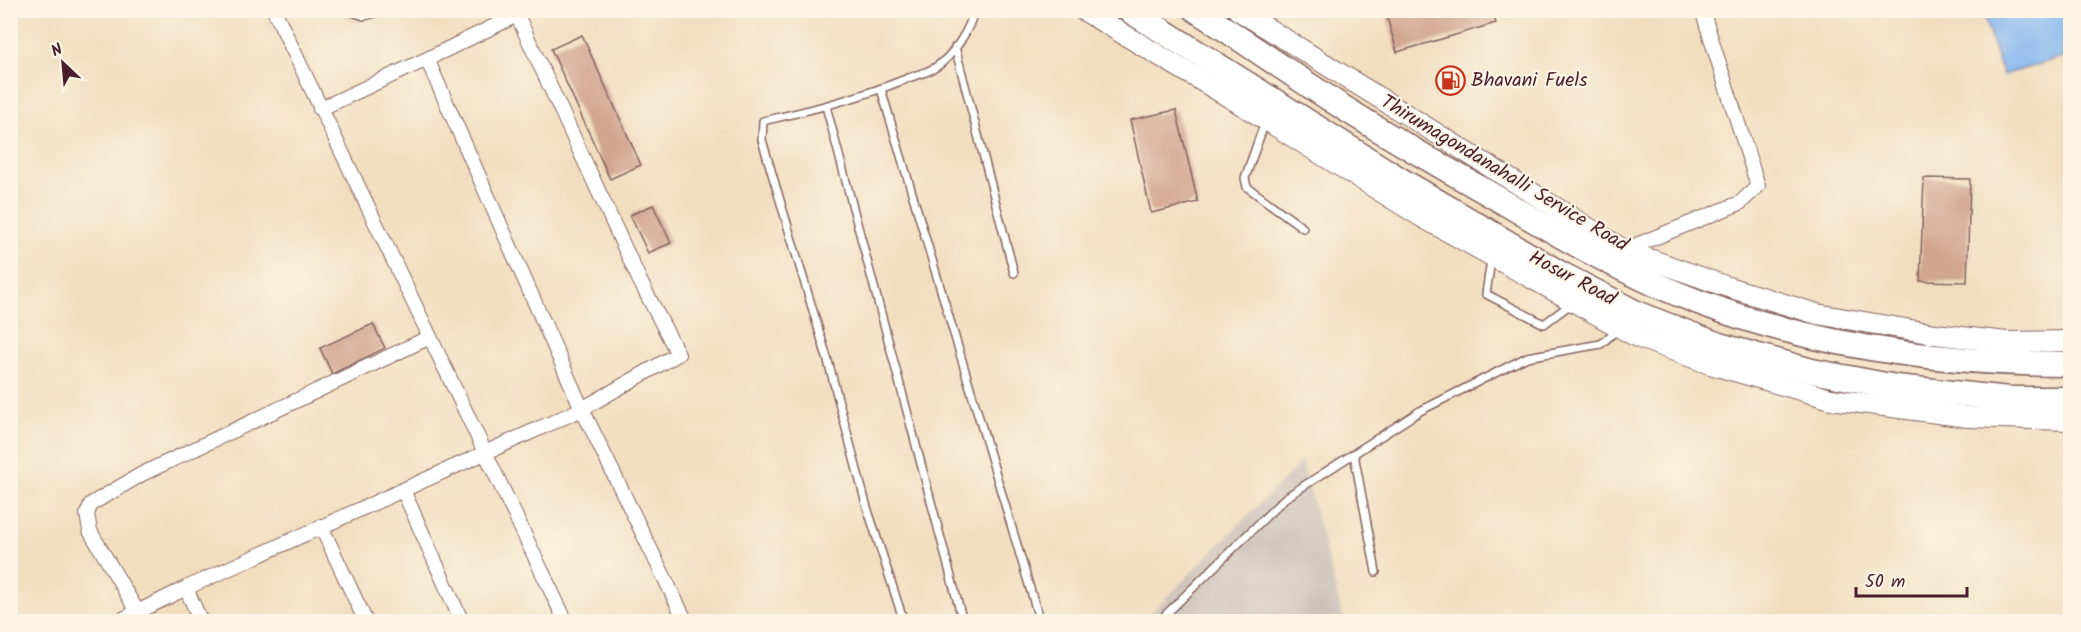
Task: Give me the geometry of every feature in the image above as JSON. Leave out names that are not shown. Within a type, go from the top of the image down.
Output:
[{"type":"highway","name":"Hosur Road","points":[[1129,10],[1399,179],[1561,274],[1638,314],[1719,345],[1812,371],[1896,387],[2009,399],[2070,399]]},
{"type":"highway","name":"Hosur Road","points":[[1196,10],[1334,102],[1553,231],[1615,266],[1702,303],[1754,320],[1830,340],[1900,352],[1962,361],[2070,364]]},
{"type":"street","points":[[274,10],[566,621]]},
{"type":"street","points":[[1083,10],[1420,216],[1619,329],[1710,364],[1831,399],[1968,417],[2070,420]]},
{"type":"street","name":"Thirumagondanahalli Service Road","points":[[1238,10],[1624,250],[1728,287],[1817,314],[1935,334],[2007,342],[2070,341]]},
{"type":"street","points":[[1624,250],[1740,203],[1758,186],[1702,10]]},
{"type":"street","points":[[117,621],[321,526],[582,409],[678,354],[640,281],[516,15],[320,109]]},
{"type":"street","points":[[427,59],[582,409],[686,621]]},
{"type":"street","points":[[137,611],[90,531],[87,514],[91,504],[142,474],[430,337]]},
{"type":"street","points":[[403,490],[462,621]]},
{"type":"street","points":[[321,526],[366,621]]},
{"type":"street","points":[[186,588],[201,621]]},
{"type":"lane","points":[[348,10],[364,16],[387,10]]},
{"type":"lane","points":[[904,621],[866,504],[828,361],[762,140],[763,121],[826,106],[881,89],[936,67],[956,47],[971,24],[974,10]]},
{"type":"lane","points":[[956,47],[1014,273]]},
{"type":"lane","points":[[881,89],[1040,621]]},
{"type":"lane","points":[[826,106],[963,621]]},
{"type":"lane","points":[[1265,120],[1245,178],[1247,188],[1303,228]]},
{"type":"lane","points":[[1491,257],[1486,294],[1544,324],[1573,303]]},
{"type":"lane","points":[[1158,621],[1285,498],[1420,411],[1527,357],[1601,344],[1619,329]]},
{"type":"lane","points":[[1354,454],[1376,572]]},
{"type":"shaded area","points":[[343,11],[399,11],[351,24]]},
{"type":"shaded area","points":[[1302,461],[1344,621],[1143,621]]},
{"type":"water","points":[[1985,11],[2070,11],[2070,55],[2003,75],[1987,26]]},
{"type":"building","points":[[1385,10],[1492,10],[1496,23],[1397,52]]},
{"type":"building","points":[[582,35],[641,165],[610,179],[551,49]]},
{"type":"building","points":[[1176,110],[1198,202],[1151,213],[1130,120]]},
{"type":"building","points":[[1924,178],[1970,179],[1967,282],[1920,281]]},
{"type":"building","points":[[653,205],[671,243],[648,253],[630,215]]},
{"type":"building","points":[[373,324],[385,348],[332,374],[320,348]]},
{"type":"place","name":"Bhavani Fuels","points":[[1450,81]]}]
